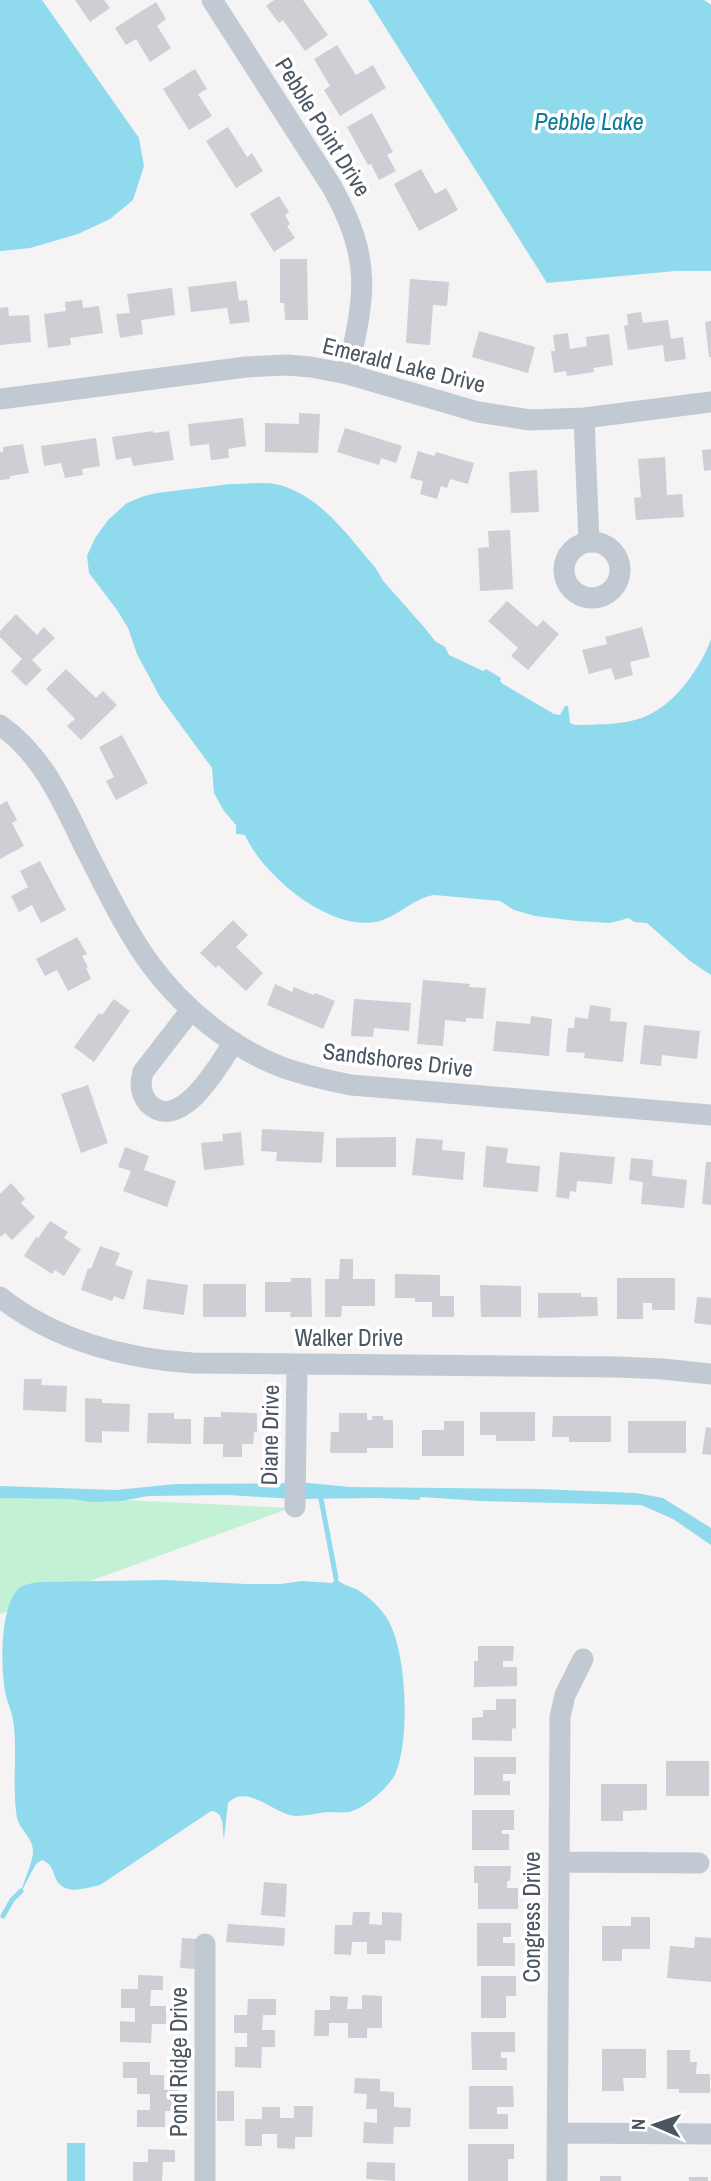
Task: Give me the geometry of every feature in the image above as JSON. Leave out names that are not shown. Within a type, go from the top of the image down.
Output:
[{"type":"street","name":"Pebble Point Drive","points":[[212,0],[332,187],[352,231],[359,253],[363,285],[360,315],[346,374]]},
{"type":"street","name":"Emerald Lake Drive","points":[[0,399],[246,367],[287,365],[346,374],[478,412],[530,419],[584,418],[711,402]]},
{"type":"street","points":[[584,418],[589,542]]},
{"type":"street","name":"Sandshores Drive","points":[[0,725],[32,753],[45,771],[144,955],[191,1010],[234,1042],[278,1065],[351,1085],[711,1115]]},
{"type":"street","points":[[191,1010],[143,1072],[140,1083],[142,1093],[146,1101],[155,1108],[172,1111],[191,1101],[234,1042]]},
{"type":"street","name":"Walker Drive","points":[[0,1297],[40,1323],[75,1339],[131,1356],[185,1363],[618,1367],[663,1368],[711,1374]]},
{"type":"street","name":"Diane Drive","points":[[295,1507],[297,1364]]},
{"type":"street","name":"Congress Drive","points":[[557,2181],[560,1717],[565,1695],[583,1659]]},
{"type":"street","points":[[559,1862],[699,1863]]},
{"type":"street","name":"Pond Ridge Drive","points":[[205,1944],[205,2181]]},
{"type":"street","points":[[557,2133],[711,2134]]},
{"type":"green space","points":[[0,1494],[290,1508],[0,1614]]},
{"type":"water","points":[[0,0],[42,0],[139,138],[144,166],[133,200],[110,219],[78,234],[30,248],[2,251],[0,251]]},
{"type":"water","name":"Pebble Lake","points":[[368,0],[704,0],[711,5],[711,271],[675,271],[547,283]]},
{"type":"water","points":[[230,484],[277,484],[297,492],[323,509],[435,641],[445,647],[449,655],[483,671],[486,669],[501,678],[503,684],[554,714],[560,715],[565,706],[568,706],[570,723],[575,725],[624,722],[650,714],[662,707],[687,682],[711,639],[711,975],[690,961],[647,923],[634,922],[629,918],[610,923],[577,921],[535,916],[514,910],[500,901],[434,895],[420,899],[380,921],[361,923],[341,919],[321,910],[283,884],[267,868],[245,835],[236,834],[236,825],[214,793],[212,768],[160,697],[137,654],[128,628],[89,573],[87,556],[95,538],[108,520],[127,503],[157,493]]},
{"type":"water","points":[[308,1483],[350,1487],[636,1493],[663,1498],[711,1528],[711,1545],[673,1519],[641,1505],[421,1497],[419,1500],[294,1499],[228,1495],[148,1496],[121,1501],[91,1502],[72,1499],[0,1498],[0,1486],[116,1490],[176,1484]]},
{"type":"water","points":[[336,1578],[358,1590],[382,1611],[388,1620],[399,1653],[403,1673],[403,1738],[396,1772],[383,1790],[369,1802],[349,1812],[300,1816],[287,1814],[252,1798],[236,1798],[228,1803],[224,1839],[221,1817],[211,1811],[100,1885],[75,1890],[63,1887],[51,1867],[42,1860],[36,1864],[21,1892],[33,1851],[31,1842],[17,1818],[14,1727],[4,1684],[2,1655],[8,1610],[18,1589],[27,1584],[43,1582],[165,1580],[281,1584],[302,1581],[332,1583]]},
{"type":"water","points":[[67,2143],[85,2143],[85,2181],[67,2181]]},
{"type":"building","points":[[75,0],[104,0],[110,8],[90,22]]},
{"type":"building","points":[[274,0],[303,0],[328,35],[305,51],[283,20],[279,23],[266,6]]},
{"type":"building","points":[[156,2],[166,19],[157,26],[171,48],[150,62],[136,39],[126,45],[115,28]]},
{"type":"building","points":[[337,45],[356,75],[373,65],[386,88],[340,116],[324,90],[330,86],[314,59]]},
{"type":"building","points":[[195,69],[207,89],[198,94],[212,116],[189,130],[163,89]]},
{"type":"building","points":[[372,113],[393,152],[387,155],[396,171],[379,180],[347,127]]},
{"type":"building","points":[[228,127],[247,157],[252,153],[263,171],[236,188],[206,141]]},
{"type":"building","points":[[421,169],[435,194],[446,188],[458,210],[419,231],[394,184]]},
{"type":"building","points":[[279,196],[289,212],[285,215],[290,224],[287,226],[295,238],[274,252],[250,214]]},
{"type":"building","points":[[280,259],[307,259],[308,320],[285,320],[284,303],[280,303]]},
{"type":"building","points":[[410,279],[449,282],[447,306],[433,305],[430,345],[406,343]]},
{"type":"building","points":[[236,281],[239,301],[247,300],[250,322],[230,324],[227,308],[191,312],[188,287]]},
{"type":"building","points":[[172,288],[175,315],[141,320],[143,334],[120,338],[116,314],[130,313],[127,294]]},
{"type":"building","points":[[82,300],[83,308],[99,306],[103,333],[70,338],[71,345],[48,348],[44,314],[66,311],[65,302]]},
{"type":"building","points":[[8,307],[9,316],[29,315],[31,342],[0,345],[0,308]]},
{"type":"building","points":[[641,312],[643,323],[668,320],[671,339],[683,337],[686,359],[665,362],[663,345],[628,350],[624,326],[628,325],[627,314]]},
{"type":"building","points":[[711,321],[711,357],[709,357],[705,322]]},
{"type":"building","points":[[479,331],[535,347],[528,373],[472,357]]},
{"type":"building","points":[[568,333],[570,349],[587,346],[586,337],[609,334],[613,365],[593,368],[594,372],[567,376],[566,371],[554,373],[551,351],[555,351],[553,335]]},
{"type":"building","points":[[299,413],[320,414],[318,453],[265,452],[265,423],[299,424]]},
{"type":"building","points":[[243,418],[246,446],[228,449],[229,458],[211,460],[209,444],[190,446],[188,424]]},
{"type":"building","points":[[345,428],[402,446],[396,463],[381,458],[379,465],[337,452]]},
{"type":"building","points":[[169,431],[174,460],[133,466],[131,457],[116,460],[112,437]]},
{"type":"building","points":[[96,438],[100,466],[82,469],[83,475],[65,478],[61,463],[44,466],[41,446]]},
{"type":"building","points":[[23,444],[29,473],[0,480],[0,452],[3,452],[3,447]]},
{"type":"building","points":[[711,449],[711,470],[704,471],[702,450]]},
{"type":"building","points":[[418,451],[434,456],[436,452],[474,463],[468,484],[450,479],[447,488],[441,486],[437,499],[420,494],[423,481],[410,478]]},
{"type":"building","points":[[665,457],[667,495],[682,494],[684,517],[636,520],[634,498],[641,497],[638,459]]},
{"type":"building","points":[[537,470],[539,512],[511,513],[509,472]]},
{"type":"building","points":[[510,530],[513,589],[480,591],[478,548],[489,547],[488,531]]},
{"type":"building","points":[[507,601],[537,627],[543,620],[559,634],[528,670],[511,656],[518,648],[488,621]]},
{"type":"building","points":[[16,614],[37,635],[44,627],[55,638],[32,660],[42,670],[26,686],[11,671],[22,659],[0,637],[0,631]]},
{"type":"building","points":[[642,627],[650,657],[630,662],[633,675],[615,680],[611,668],[589,674],[582,650],[607,644],[605,637]]},
{"type":"building","points":[[66,669],[96,698],[103,691],[117,705],[81,740],[67,726],[75,719],[46,689]]},
{"type":"building","points":[[122,735],[148,783],[116,800],[106,781],[114,777],[99,747]]},
{"type":"building","points":[[7,801],[17,820],[12,823],[24,846],[0,859],[0,805]]},
{"type":"building","points":[[40,861],[66,910],[41,923],[32,905],[19,912],[11,896],[28,887],[20,871]]},
{"type":"building","points":[[233,920],[248,935],[236,947],[263,973],[246,991],[218,965],[216,968],[200,953]]},
{"type":"building","points":[[77,937],[87,954],[82,956],[91,979],[68,991],[57,970],[45,976],[36,959]]},
{"type":"building","points":[[423,980],[486,988],[483,1019],[466,1018],[466,1022],[445,1020],[443,1046],[417,1044]]},
{"type":"building","points":[[275,984],[292,992],[294,987],[335,1001],[323,1029],[267,1005]]},
{"type":"building","points":[[114,999],[130,1011],[94,1062],[74,1047],[99,1013],[102,1015]]},
{"type":"building","points":[[354,999],[411,1003],[409,1031],[374,1028],[373,1037],[351,1036]]},
{"type":"building","points":[[590,1005],[611,1008],[610,1021],[627,1022],[623,1062],[584,1058],[585,1053],[566,1052],[568,1028],[574,1028],[575,1017],[588,1019]]},
{"type":"building","points":[[531,1016],[552,1019],[549,1056],[493,1051],[496,1021],[530,1024]]},
{"type":"building","points":[[644,1025],[700,1031],[697,1059],[662,1055],[661,1066],[640,1064]]},
{"type":"building","points":[[88,1085],[108,1143],[81,1153],[61,1094]]},
{"type":"building","points":[[262,1129],[324,1132],[322,1163],[276,1161],[277,1152],[261,1151]]},
{"type":"building","points":[[241,1132],[244,1165],[204,1170],[201,1143],[223,1141],[222,1134]]},
{"type":"building","points":[[396,1137],[396,1167],[336,1167],[336,1138]]},
{"type":"building","points":[[416,1138],[443,1140],[442,1150],[465,1152],[463,1180],[412,1175]]},
{"type":"building","points":[[486,1146],[508,1148],[506,1163],[540,1166],[538,1192],[483,1187]]},
{"type":"building","points":[[125,1147],[149,1156],[144,1170],[176,1181],[167,1207],[123,1191],[131,1171],[118,1167]]},
{"type":"building","points":[[560,1152],[615,1157],[612,1184],[577,1181],[576,1192],[570,1191],[569,1199],[556,1197]]},
{"type":"building","points":[[631,1158],[653,1160],[652,1176],[687,1180],[684,1208],[641,1204],[643,1182],[629,1180]]},
{"type":"building","points":[[706,1162],[711,1162],[711,1205],[702,1204]]},
{"type":"building","points":[[11,1183],[25,1199],[21,1203],[35,1217],[12,1240],[5,1233],[0,1237],[0,1194]]},
{"type":"building","points":[[50,1221],[68,1232],[64,1238],[81,1249],[64,1276],[55,1270],[52,1274],[24,1256]]},
{"type":"building","points":[[100,1246],[120,1253],[115,1265],[133,1271],[124,1300],[114,1296],[112,1301],[81,1290],[88,1268],[91,1269]]},
{"type":"building","points":[[340,1259],[353,1259],[353,1279],[375,1279],[375,1306],[342,1306],[341,1317],[325,1317],[325,1279],[339,1279]]},
{"type":"building","points":[[395,1274],[440,1275],[440,1296],[454,1296],[454,1317],[432,1317],[432,1302],[415,1302],[415,1298],[395,1298]]},
{"type":"building","points":[[291,1278],[311,1278],[312,1317],[290,1317],[291,1312],[265,1312],[265,1282],[291,1282]]},
{"type":"building","points":[[617,1278],[675,1278],[675,1310],[652,1310],[652,1303],[643,1303],[643,1319],[617,1319]]},
{"type":"building","points":[[147,1279],[188,1285],[184,1315],[143,1309]]},
{"type":"building","points":[[203,1284],[246,1284],[246,1317],[203,1317]]},
{"type":"building","points":[[480,1285],[521,1286],[521,1317],[481,1317]]},
{"type":"building","points":[[538,1293],[581,1293],[581,1297],[597,1297],[598,1316],[538,1318]]},
{"type":"building","points":[[697,1297],[711,1298],[711,1325],[694,1323]]},
{"type":"building","points":[[24,1379],[42,1379],[41,1385],[67,1386],[66,1412],[23,1410]]},
{"type":"building","points":[[85,1398],[102,1399],[102,1403],[130,1404],[129,1432],[102,1431],[102,1443],[85,1442]]},
{"type":"building","points":[[221,1412],[257,1413],[257,1432],[254,1432],[253,1444],[242,1444],[242,1457],[223,1457],[223,1444],[203,1444],[204,1417],[221,1417]]},
{"type":"building","points":[[480,1412],[535,1412],[535,1441],[496,1441],[496,1435],[480,1435]]},
{"type":"building","points":[[148,1413],[174,1413],[174,1419],[191,1419],[191,1444],[147,1443]]},
{"type":"building","points":[[339,1413],[367,1413],[367,1420],[372,1420],[372,1416],[383,1416],[383,1420],[393,1420],[393,1448],[367,1448],[367,1453],[330,1453],[331,1432],[339,1432]]},
{"type":"building","points":[[553,1416],[611,1416],[611,1442],[569,1442],[569,1437],[552,1437]]},
{"type":"building","points":[[444,1421],[464,1421],[464,1456],[422,1456],[422,1430],[444,1430]]},
{"type":"building","points":[[628,1421],[686,1421],[686,1453],[628,1453]]},
{"type":"building","points":[[706,1427],[711,1428],[711,1455],[702,1454]]},
{"type":"building","points":[[478,1646],[514,1646],[513,1661],[503,1661],[503,1667],[517,1667],[517,1686],[474,1687],[474,1661],[478,1661]]},
{"type":"building","points":[[496,1699],[516,1699],[516,1729],[512,1728],[512,1741],[472,1740],[472,1718],[483,1717],[483,1710],[496,1710]]},
{"type":"building","points":[[474,1757],[516,1757],[516,1774],[503,1774],[503,1781],[510,1781],[510,1795],[474,1795]]},
{"type":"building","points":[[666,1761],[709,1761],[709,1796],[666,1796]]},
{"type":"building","points":[[601,1784],[647,1784],[647,1810],[623,1811],[623,1821],[601,1821]]},
{"type":"building","points":[[472,1810],[514,1810],[514,1830],[502,1830],[502,1834],[509,1834],[509,1850],[472,1850]]},
{"type":"building","points":[[474,1866],[511,1866],[507,1888],[518,1888],[518,1909],[478,1909],[478,1883],[474,1883]]},
{"type":"building","points":[[264,1882],[287,1884],[285,1917],[261,1915]]},
{"type":"building","points":[[353,1912],[370,1912],[369,1924],[382,1925],[382,1912],[402,1913],[401,1941],[385,1940],[385,1954],[367,1954],[367,1942],[352,1942],[351,1955],[334,1954],[335,1925],[352,1925]]},
{"type":"building","points":[[631,1917],[650,1917],[650,1949],[622,1949],[622,1961],[602,1961],[602,1926],[631,1926]]},
{"type":"building","points":[[477,1923],[511,1923],[511,1937],[503,1937],[503,1943],[515,1943],[515,1966],[477,1966]]},
{"type":"building","points":[[228,1924],[285,1928],[284,1946],[226,1942]]},
{"type":"building","points":[[695,1937],[711,1938],[711,1982],[667,1978],[670,1946],[694,1948]]},
{"type":"building","points":[[182,1938],[198,1939],[196,1969],[180,1968]]},
{"type":"building","points":[[138,1975],[163,1976],[163,1990],[151,1990],[150,2006],[166,2006],[166,2024],[152,2024],[151,2043],[120,2042],[120,2021],[135,2022],[135,2008],[121,2008],[121,1989],[138,1989]]},
{"type":"building","points":[[481,1976],[516,1976],[516,1996],[506,1996],[506,2018],[481,2018]]},
{"type":"building","points":[[362,1995],[382,1996],[382,2028],[367,2028],[367,2038],[348,2038],[348,2023],[329,2023],[329,2036],[314,2036],[315,2010],[330,2010],[330,1996],[348,1997],[347,2009],[362,2009]]},
{"type":"building","points":[[248,1999],[276,1999],[276,2015],[263,2015],[262,2030],[275,2030],[275,2047],[262,2047],[261,2068],[235,2067],[235,2047],[247,2047],[247,2033],[234,2033],[234,2015],[247,2015]]},
{"type":"building","points":[[471,2032],[515,2032],[515,2052],[501,2052],[501,2058],[507,2058],[507,2070],[472,2070]]},
{"type":"building","points":[[602,2049],[646,2049],[646,2078],[623,2078],[624,2091],[602,2091]]},
{"type":"building","points":[[667,2050],[690,2050],[690,2062],[697,2062],[696,2074],[710,2074],[710,2093],[679,2093],[679,2089],[667,2089]]},
{"type":"building","points":[[123,2062],[150,2062],[150,2075],[164,2075],[164,2090],[178,2090],[178,2111],[165,2111],[165,2127],[137,2127],[137,2110],[150,2110],[150,2094],[137,2094],[137,2078],[123,2078]]},
{"type":"building","points":[[355,2078],[380,2079],[380,2091],[394,2092],[394,2107],[411,2108],[410,2127],[394,2127],[393,2144],[363,2143],[364,2122],[377,2123],[377,2109],[366,2109],[367,2094],[354,2093]]},
{"type":"building","points":[[469,2086],[513,2086],[514,2107],[497,2107],[497,2114],[508,2114],[508,2129],[469,2129]]},
{"type":"building","points":[[217,2091],[234,2091],[234,2121],[217,2121]]},
{"type":"building","points":[[294,2106],[313,2106],[312,2137],[295,2137],[295,2149],[277,2148],[277,2134],[262,2134],[262,2146],[245,2146],[245,2119],[262,2119],[262,2107],[280,2107],[280,2118],[294,2118]]},
{"type":"building","points":[[468,2144],[514,2144],[514,2159],[508,2159],[508,2181],[468,2181]]},
{"type":"building","points":[[148,2149],[175,2150],[175,2162],[163,2162],[162,2181],[133,2181],[133,2162],[148,2162]]},
{"type":"building","points":[[367,2162],[395,2163],[395,2181],[366,2179]]},
{"type":"building","points":[[600,2176],[621,2176],[621,2181],[600,2181]]},
{"type":"building","points":[[689,2177],[708,2177],[708,2181],[689,2181]]},
{"type":"waterway","points":[[321,1499],[336,1578]]},
{"type":"waterway","points":[[3,1916],[21,1891]]}]
